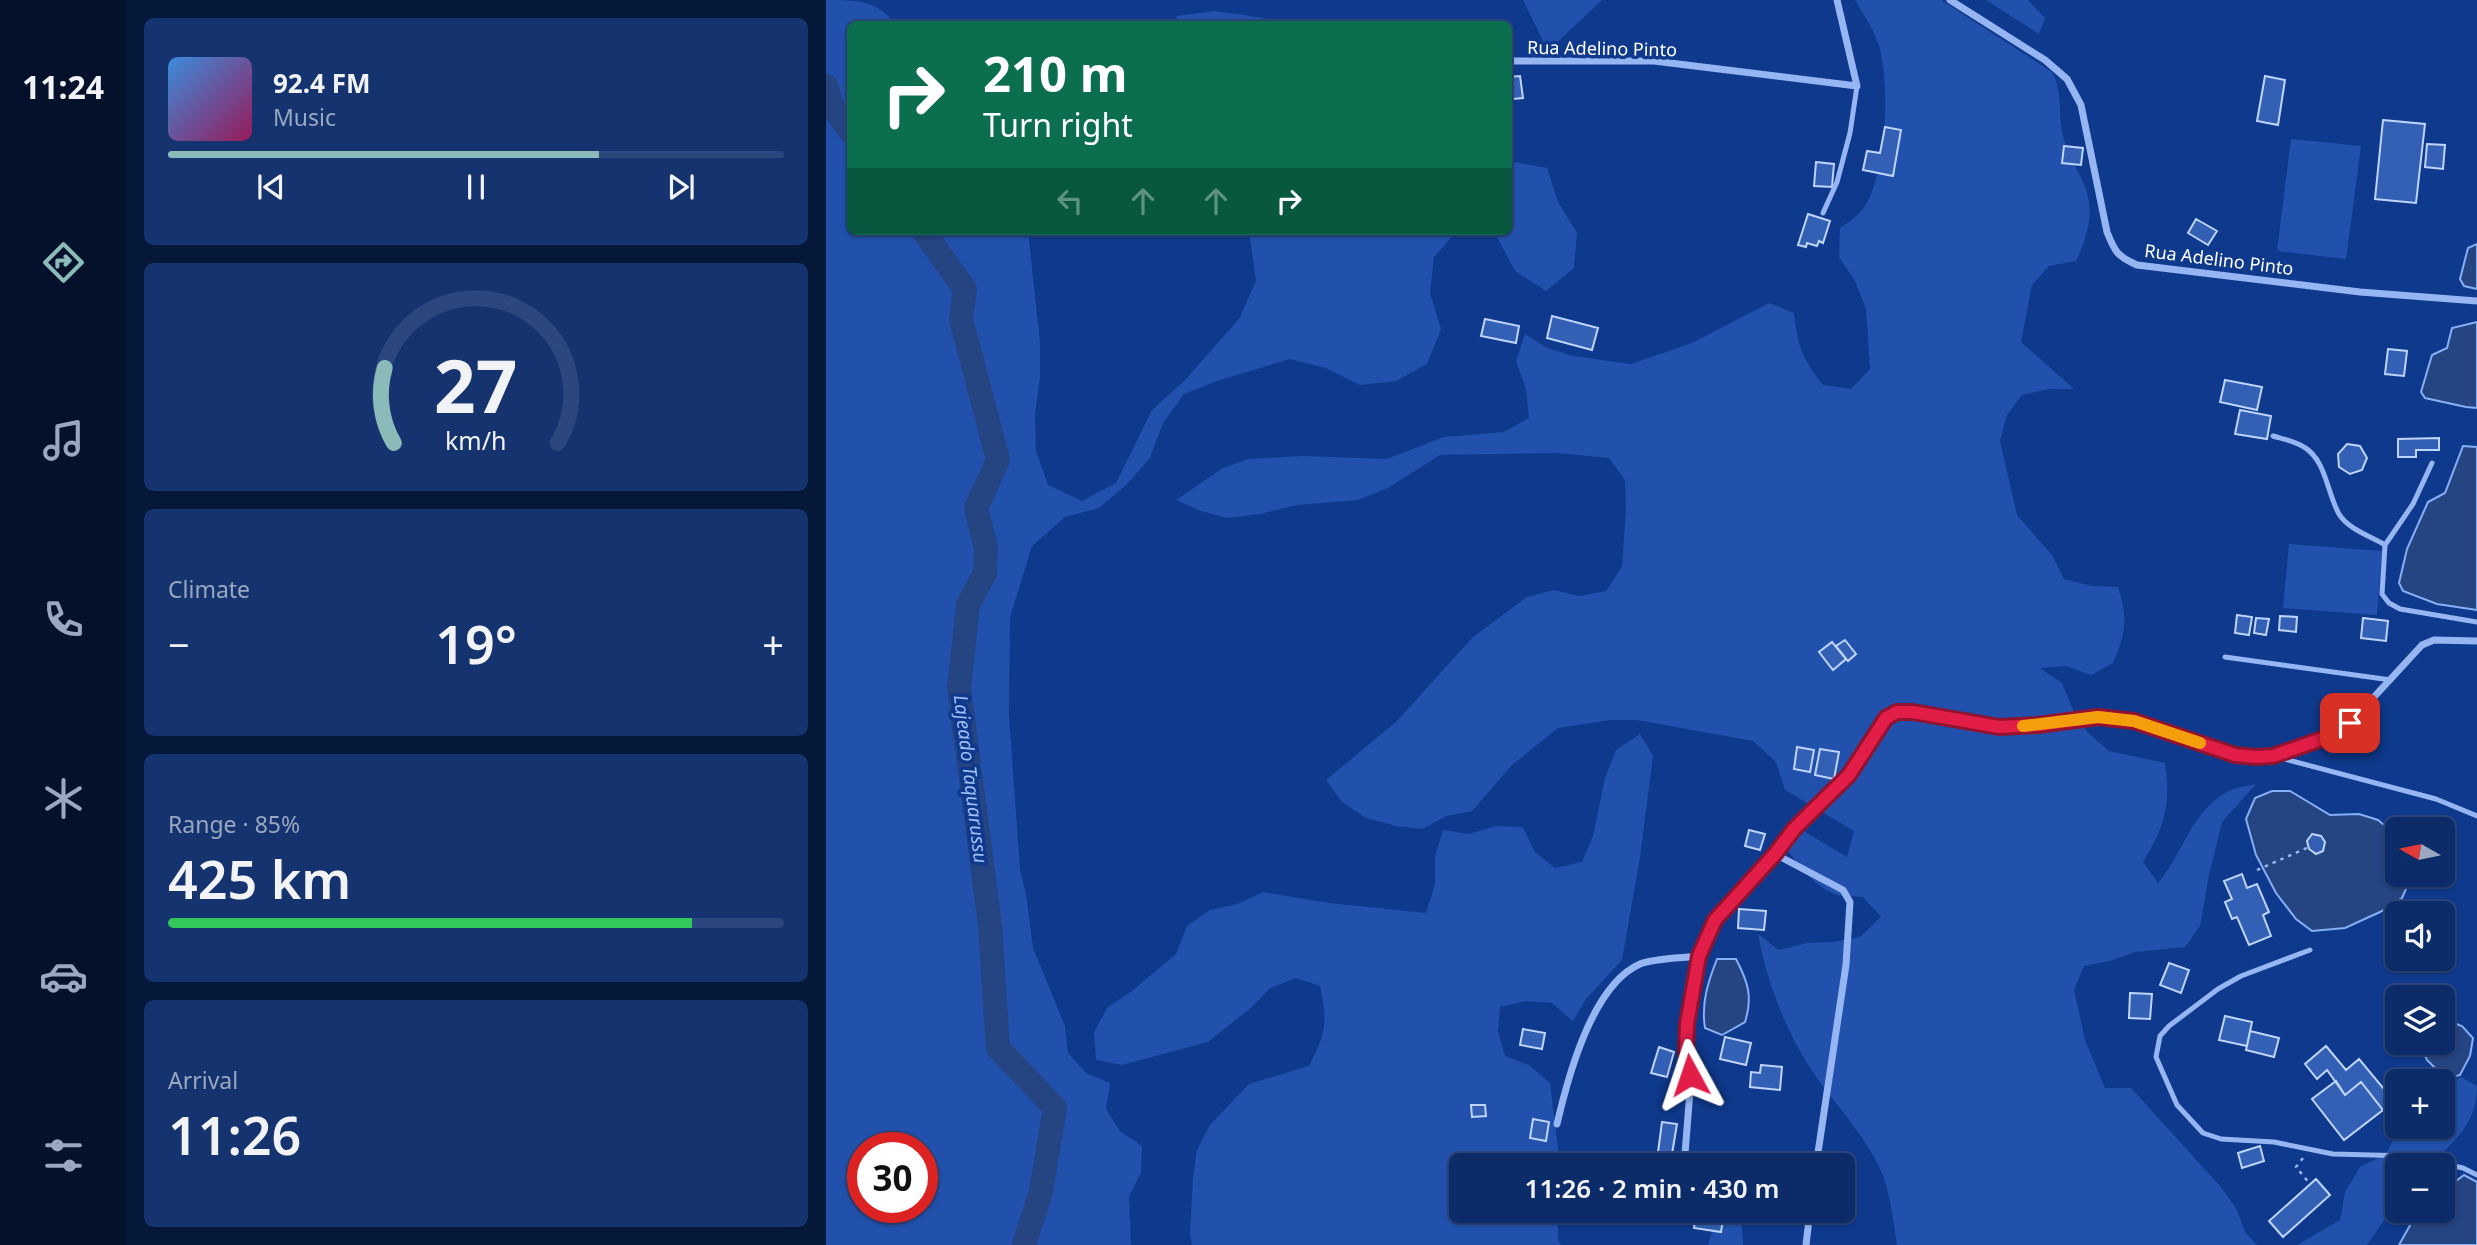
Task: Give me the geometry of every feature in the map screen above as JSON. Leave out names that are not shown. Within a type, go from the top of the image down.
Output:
[{"type":"street","points":[[1837,0],[1857,86]]},
{"type":"street","name":"Rua Adelino Pinto","points":[[1950,0],[2045,60],[2067,79],[2081,105],[2107,232],[2115,251],[2123,259],[2137,265],[2360,292],[2477,301]]},
{"type":"street","name":"Rua Adelino Pinto","points":[[1512,61],[1654,61],[1857,86]]},
{"type":"street","points":[[1685,1153],[1690,1091],[1686,1052],[1687,1024],[1699,956],[1715,920],[1794,829],[1849,775],[1886,718],[1897,712],[1913,712],[1999,727],[2098,717],[2134,721],[2235,755],[2273,756],[2325,738],[2350,723],[2422,645],[2434,640],[2477,641]]},
{"type":"street","points":[[1775,854],[1843,890],[1850,902],[1846,965],[1818,1153]]},
{"type":"street","points":[[1557,1124],[1570,1072],[1602,999],[1617,978],[1641,963],[1699,956]]},
{"type":"street","points":[[1805,1245],[1808,1223]]},
{"type":"lane","points":[[1824,212],[1837,182],[1850,133],[1857,86]]},
{"type":"lane","points":[[2273,436],[2301,444],[2311,451],[2319,463],[2340,515],[2349,525],[2385,545]]},
{"type":"lane","points":[[2432,463],[2413,503],[2385,545],[2382,594],[2389,603],[2400,609],[2477,622]]},
{"type":"lane","points":[[2225,657],[2391,680]]},
{"type":"lane","points":[[2273,756],[2436,799],[2477,816]]},
{"type":"lane","points":[[2311,950],[2241,976],[2218,989],[2169,1026],[2161,1036],[2156,1057],[2177,1105],[2203,1133],[2221,1139],[2274,1142],[2333,1154],[2410,1156],[2463,1168],[2477,1174]]},
{"type":"path","points":[[2257,870],[2309,846]]},
{"type":"path","points":[[2310,1150],[2296,1167],[2310,1184]]},
{"type":"shaded area","points":[[826,0],[865,3],[881,10],[892,21],[847,21],[847,235],[1028,235],[1040,342],[1040,377],[1035,414],[1036,451],[1048,485],[1082,501],[1116,483],[1152,410],[1184,381],[1239,319],[1256,281],[1250,235],[1453,235],[1434,257],[1430,293],[1441,329],[1427,364],[1396,381],[1360,385],[1326,368],[1290,359],[1184,394],[1163,423],[1150,458],[1127,484],[1099,508],[1065,517],[1032,546],[1010,617],[1009,715],[1020,870],[1033,948],[1065,1026],[1068,1053],[1086,1073],[1110,1083],[1106,1109],[1120,1131],[1142,1146],[1141,1172],[1129,1197],[1131,1245],[826,1245]]},
{"type":"shaded area","points":[[1523,0],[1602,0],[1548,51]]},
{"type":"shaded area","points":[[1855,0],[1941,0],[2052,72],[2055,80],[2063,136],[2087,192],[2089,222],[2076,261],[2049,266],[2032,285],[2021,342],[2074,389],[2049,389],[2022,395],[2007,415],[2000,441],[2017,515],[2052,555],[2064,579],[2092,586],[2118,587],[2124,626],[2113,663],[2091,675],[2066,666],[2040,668],[2062,683],[2072,708],[2087,732],[2109,751],[2165,763],[2167,791],[2164,815],[2157,838],[2143,862],[2158,883],[2206,809],[2229,791],[2256,784],[2222,822],[2200,926],[2185,947],[2135,952],[2084,966],[2074,990],[2085,1040],[2105,1088],[2131,1088],[2220,1186],[2236,1208],[2245,1232],[2257,1245],[1897,1245],[1883,1176],[1862,1137],[1817,1078],[1797,1045],[1773,991],[1758,934],[1779,950],[1807,943],[1860,937],[1881,917],[1863,897],[1838,895],[1817,884],[1776,837],[1802,830],[1847,857],[1854,831],[1785,790],[1776,762],[1753,741],[1637,720],[1611,720],[1558,728],[1512,765],[1472,811],[1446,816],[1423,829],[1396,826],[1366,818],[1342,802],[1326,780],[1397,721],[1473,637],[1527,597],[1554,590],[1579,596],[1606,591],[1622,567],[1626,509],[1625,480],[1609,458],[1557,453],[1440,455],[1388,488],[1358,500],[1297,505],[1227,518],[1176,500],[1223,468],[1249,459],[1304,456],[1387,459],[1444,437],[1504,432],[1529,418],[1526,389],[1516,361],[1525,334],[1547,348],[1573,356],[1631,364],[1692,343],[1769,303],[1794,313],[1802,352],[1823,385],[1851,389],[1870,369],[1866,309],[1855,281],[1839,257],[1840,228],[1859,214],[1870,197],[1881,155],[1885,104],[1882,59],[1878,43]]},
{"type":"shaded area","points":[[1986,0],[2028,0],[2045,18],[2039,34]]},
{"type":"shaded area","points":[[1215,11],[1281,21],[1176,21],[1177,16]]},
{"type":"shaded area","points":[[2291,139],[2361,146],[2346,259],[2277,251]]},
{"type":"shaded area","points":[[1512,162],[1547,168],[1558,202],[1577,233],[1574,268],[1546,291],[1515,271],[1497,237],[1488,235],[1512,235]]},
{"type":"shaded area","points":[[2477,244],[2477,289],[2464,286],[2460,279],[2468,248]]},
{"type":"shaded area","points":[[2477,322],[2477,408],[2425,398],[2421,392],[2432,355],[2447,348],[2452,328]]},
{"type":"shaded area","points":[[2463,446],[2477,447],[2477,610],[2437,604],[2403,591],[2399,583],[2407,549],[2428,502],[2445,493]]},
{"type":"shaded area","points":[[2289,544],[2382,551],[2377,615],[2283,608]]},
{"type":"shaded area","points":[[1640,734],[1653,756],[1640,857],[1622,960],[1586,999],[1573,1021],[1552,1003],[1526,1001],[1500,1007],[1498,1031],[1505,1056],[1529,1065],[1550,1083],[1559,1153],[1449,1153],[1449,1223],[1558,1223],[1558,1240],[1561,1245],[1192,1245],[1190,1234],[1197,1150],[1210,1125],[1249,1084],[1309,1066],[1324,1027],[1320,986],[1296,978],[1270,988],[1252,1007],[1208,1042],[1122,1065],[1096,1060],[1094,1032],[1108,1007],[1132,991],[1176,954],[1187,926],[1210,910],[1237,904],[1263,892],[1329,903],[1426,913],[1435,885],[1435,856],[1443,830],[1469,834],[1496,826],[1523,827],[1534,851],[1555,868],[1582,862],[1593,836],[1605,778],[1616,750]]},
{"type":"shaded area","points":[[2272,791],[2290,791],[2330,815],[2359,814],[2378,820],[2385,826],[2385,887],[2406,887],[2402,898],[2397,901],[2385,901],[2385,909],[2345,928],[2312,931],[2296,919],[2276,893],[2256,855],[2246,819],[2255,798]]},
{"type":"shaded area","points":[[1717,959],[1736,959],[1744,975],[1749,997],[1745,1022],[1722,1035],[1705,1028],[1704,1019],[1706,993]]},
{"type":"shaded area","points":[[2455,1023],[2462,1026],[2473,1038],[2470,1056],[2460,1075],[2455,1076],[2455,1069],[2436,1069],[2425,1055],[2455,1055]]},
{"type":"shaded area","points":[[2461,1077],[2477,1086],[2473,1111],[2456,1139],[2442,1153],[2387,1153],[2394,1139],[2455,1139],[2455,1081]]},
{"type":"shaded area","points":[[2385,1154],[2385,1219],[2367,1245],[2297,1245],[2340,1220],[2345,1192],[2360,1167]]},
{"type":"shaded area","points":[[2464,1175],[2477,1182],[2477,1245],[2399,1245],[2411,1223],[2455,1223],[2455,1182]]},
{"type":"shaded area","points":[[1720,1223],[1742,1223],[1743,1245],[1708,1245],[1712,1232]]},
{"type":"building","points":[[1520,76],[1523,98],[1513,99],[1512,77]]},
{"type":"building","points":[[2265,76],[2285,80],[2278,125],[2257,121]]},
{"type":"building","points":[[2383,120],[2425,124],[2416,203],[2375,199]]},
{"type":"building","points":[[1885,127],[1901,130],[1893,176],[1863,170],[1867,151],[1880,153]]},
{"type":"building","points":[[2427,144],[2445,145],[2443,169],[2425,167]]},
{"type":"building","points":[[2064,146],[2083,148],[2081,165],[2062,163]]},
{"type":"building","points":[[1816,162],[1834,164],[1832,187],[1814,186]]},
{"type":"building","points":[[1808,214],[1830,221],[1823,243],[1819,241],[1817,246],[1807,243],[1806,247],[1798,245]]},
{"type":"building","points":[[2196,219],[2217,231],[2208,245],[2188,233]]},
{"type":"building","points":[[1552,316],[1598,328],[1592,350],[1547,338]]},
{"type":"building","points":[[1485,319],[1519,326],[1516,343],[1481,336]]},
{"type":"building","points":[[2388,349],[2407,351],[2404,376],[2385,374]]},
{"type":"building","points":[[2225,380],[2262,387],[2257,410],[2220,402]]},
{"type":"building","points":[[2240,410],[2271,416],[2267,439],[2235,434]]},
{"type":"building","points":[[2439,438],[2439,450],[2416,450],[2416,457],[2398,457],[2398,439]]},
{"type":"building","points":[[2347,444],[2360,446],[2367,458],[2362,470],[2350,474],[2339,467],[2338,454]]},
{"type":"building","points":[[2237,615],[2252,617],[2249,635],[2235,633]]},
{"type":"building","points":[[2280,616],[2297,617],[2296,632],[2279,630]]},
{"type":"building","points":[[2256,618],[2269,619],[2266,635],[2254,633]]},
{"type":"building","points":[[2363,618],[2388,621],[2386,641],[2361,638]]},
{"type":"building","points":[[1845,640],[1856,654],[1848,661],[1836,646]]},
{"type":"building","points":[[1832,642],[1846,659],[1833,670],[1819,652]]},
{"type":"building","points":[[1797,747],[1814,750],[1810,772],[1794,769]]},
{"type":"building","points":[[1820,749],[1839,752],[1834,779],[1815,775]]},
{"type":"building","points":[[1749,830],[1765,834],[1760,850],[1745,846]]},
{"type":"building","points":[[2312,834],[2321,836],[2325,842],[2323,851],[2316,854],[2309,849],[2307,841]]},
{"type":"building","points":[[2242,874],[2247,888],[2257,884],[2269,912],[2263,915],[2271,936],[2249,945],[2237,917],[2232,919],[2225,902],[2232,899],[2224,881]]},
{"type":"building","points":[[1739,909],[1766,911],[1764,930],[1738,928]]},
{"type":"building","points":[[2169,963],[2189,970],[2181,993],[2160,985]]},
{"type":"building","points":[[2130,993],[2152,994],[2150,1019],[2129,1018]]},
{"type":"building","points":[[2225,1016],[2252,1022],[2247,1046],[2219,1040]]},
{"type":"building","points":[[1523,1029],[1545,1033],[1542,1049],[1520,1045]]},
{"type":"building","points":[[2250,1031],[2279,1038],[2274,1057],[2246,1050]]},
{"type":"building","points":[[1725,1037],[1751,1043],[1746,1065],[1720,1059]]},
{"type":"building","points":[[2326,1046],[2346,1070],[2359,1059],[2385,1090],[2385,1108],[2383,1110],[2361,1082],[2345,1095],[2327,1070],[2317,1079],[2305,1064]]},
{"type":"building","points":[[1659,1047],[1674,1052],[1667,1077],[1651,1073]]},
{"type":"building","points":[[1761,1065],[1782,1067],[1780,1090],[1750,1087],[1751,1072],[1760,1073]]},
{"type":"building","points":[[2336,1081],[2345,1095],[2361,1082],[2383,1110],[2344,1140],[2312,1099]]},
{"type":"building","points":[[1471,1105],[1485,1105],[1486,1116],[1472,1117]]},
{"type":"building","points":[[1533,1119],[1549,1122],[1546,1141],[1530,1138]]},
{"type":"building","points":[[1662,1122],[1677,1124],[1672,1153],[1658,1152]]},
{"type":"building","points":[[2260,1146],[2264,1161],[2242,1168],[2238,1153]]},
{"type":"building","points":[[2316,1179],[2330,1195],[2283,1237],[2269,1221]]},
{"type":"building","points":[[1695,1223],[1722,1223],[1721,1232],[1694,1228]]},
{"type":"waterway","name":"Lajeado Taquarussu","points":[[826,86],[833,108],[847,127]]},
{"type":"waterway","name":"Lajeado Taquarussu","points":[[926,235],[965,289],[961,319],[998,460],[976,508],[986,548],[985,573],[968,605],[959,688],[990,925],[998,1048],[1055,1108],[1041,1191],[1024,1245]]},
{"type":"slow traffic","points":[[2023,726],[2098,717],[2134,721],[2200,743]]},
{"type":"route","points":[[1690,1075],[1686,1052],[1687,1024],[1699,956],[1715,920],[1794,829],[1849,775],[1886,718],[1897,712],[1913,712],[1999,727],[2098,717],[2134,721],[2235,755],[2256,757],[2273,756],[2325,738],[2350,723]]}]
